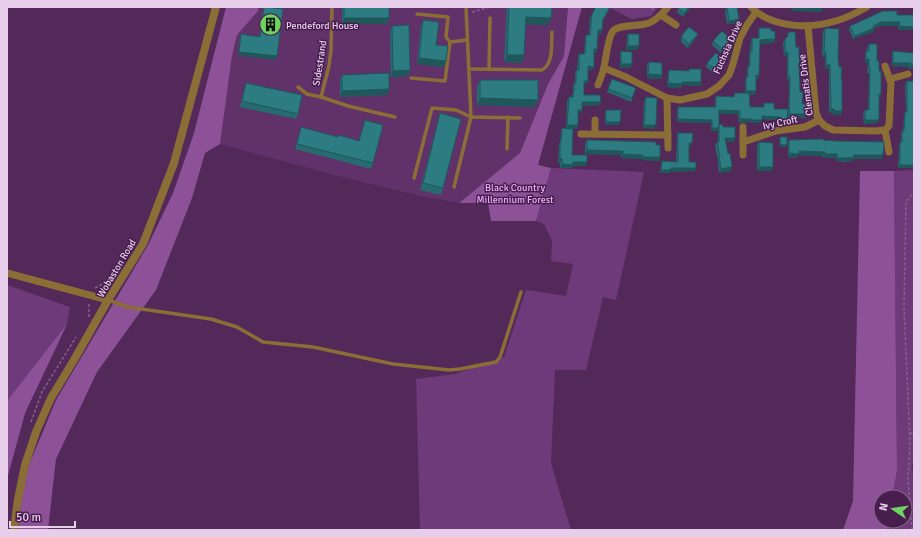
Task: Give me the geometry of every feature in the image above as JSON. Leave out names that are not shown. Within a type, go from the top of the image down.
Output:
[{"type":"street","name":"Wobaston Road","points":[[14,530],[18,499],[25,465],[36,432],[51,398],[108,300],[143,244],[174,163],[216,7]]},
{"type":"street","points":[[598,85],[604,68],[610,36],[613,30],[618,27],[639,26],[650,23],[658,18],[668,7]]},
{"type":"street","points":[[754,10],[766,18],[795,26],[808,26],[839,20],[867,7]]},
{"type":"street","name":"Fuchsia Drive","points":[[604,68],[626,77],[667,98],[680,100],[707,94],[719,86],[729,74],[740,38],[754,10]]},
{"type":"street","points":[[661,15],[676,26]]},
{"type":"street","name":"Clematis Drive","points":[[808,26],[816,113],[819,120],[825,126],[833,130],[876,132],[885,130]]},
{"type":"street","points":[[885,66],[891,83],[889,126],[885,130],[889,152]]},
{"type":"street","points":[[890,79],[908,74]]},
{"type":"street","points":[[667,98],[668,148]]},
{"type":"street","points":[[595,120],[596,134]]},
{"type":"street","name":"Ivy Croft","points":[[743,142],[776,131],[805,127],[819,120]]},
{"type":"street","points":[[743,155],[744,127]]},
{"type":"street","points":[[581,134],[668,135]]},
{"type":"street","points":[[7,273],[108,300]]},
{"type":"lane","name":"Sidestrand","points":[[321,97],[329,66],[331,50],[332,7]]},
{"type":"lane","points":[[454,187],[471,116],[466,7]]},
{"type":"lane","points":[[411,78],[445,81],[450,42],[446,37],[448,17],[417,14]]},
{"type":"lane","points":[[489,69],[490,18]]},
{"type":"lane","points":[[469,69],[542,70],[547,68],[550,61],[552,32]]},
{"type":"lane","points":[[450,42],[467,40]]},
{"type":"lane","points":[[298,86],[307,94],[348,106],[395,117]]},
{"type":"lane","points":[[414,178],[432,108],[456,110],[471,116],[520,118]]},
{"type":"lane","points":[[507,149],[508,117]]},
{"type":"lane","points":[[108,300],[128,307],[211,319],[237,327],[263,342],[313,347],[393,364],[450,370],[496,362],[502,352],[521,292]]},
{"type":"path","points":[[466,14],[490,7]]},
{"type":"path","points":[[912,530],[908,480],[910,434],[904,308],[906,202],[914,192]]},
{"type":"path","points":[[92,290],[110,280],[115,274]]},
{"type":"path","points":[[910,434],[914,432]]},
{"type":"shaded area","points":[[259,7],[568,7],[564,56],[548,84],[520,153],[459,203],[425,197],[342,177],[220,144],[232,56],[237,35],[258,11]]},
{"type":"shaded area","points":[[608,7],[658,7],[651,16],[632,19]]},
{"type":"shaded area","points":[[551,168],[644,172],[616,300],[603,297],[586,370],[555,370],[551,463],[571,530],[420,530],[416,379],[455,374],[504,357],[526,290],[566,296],[573,264],[551,261],[552,241],[544,224],[536,221]]},
{"type":"shaded area","points":[[914,170],[914,462],[912,464],[914,484],[914,530],[887,530],[913,529],[913,489],[894,489],[897,471],[894,171]]},
{"type":"shaded area","points":[[7,285],[70,307],[67,324],[25,413],[7,479]]},
{"type":"green space","points":[[226,7],[259,7],[258,11],[237,35],[232,56],[220,144],[205,153],[192,198],[156,290],[97,372],[56,459],[48,530],[18,530],[22,497],[29,465],[56,400],[148,245],[173,193],[194,133]]},
{"type":"green space","name":"Black Country Millennium Forest","points":[[568,7],[582,7],[538,165],[551,168],[536,221],[491,221],[488,203],[459,203],[520,153],[548,84],[564,56]]},
{"type":"green space","points":[[860,171],[894,171],[897,471],[894,489],[873,489],[873,529],[887,530],[843,530],[853,501]]},
{"type":"green space","points":[[67,324],[25,413],[7,479],[7,401]]},
{"type":"building","name":"Pendeford House","points":[[264,7],[283,9],[277,56],[239,52],[241,34],[260,37]]},
{"type":"building","points":[[344,7],[389,7],[389,18],[344,18]]},
{"type":"building","points":[[509,7],[552,7],[551,18],[526,17],[524,55],[507,55]]},
{"type":"building","points":[[596,7],[610,7],[603,19],[602,30],[598,30],[597,49],[594,49],[594,67],[588,66],[588,81],[584,81],[584,95],[600,95],[601,102],[582,102],[582,110],[578,110],[578,125],[567,125],[569,97],[573,97],[574,83],[576,83],[576,70],[579,70],[579,54],[585,54],[586,35],[590,35],[592,14]]},
{"type":"building","points":[[689,7],[684,13],[678,8]]},
{"type":"building","points":[[727,7],[737,7],[739,19],[729,21]]},
{"type":"building","points":[[796,7],[823,7],[823,8]]},
{"type":"building","points":[[883,11],[897,11],[897,15],[913,15],[914,13],[914,27],[899,26],[900,22],[881,22],[873,26],[874,28],[855,36],[850,26]]},
{"type":"building","points":[[423,20],[439,22],[436,45],[448,46],[446,61],[419,58]]},
{"type":"building","points":[[409,25],[410,70],[393,71],[392,26]]},
{"type":"building","points":[[689,27],[698,34],[689,44],[682,38],[682,35]]},
{"type":"building","points":[[759,28],[771,28],[771,31],[775,31],[775,39],[760,40],[759,75],[756,75],[756,91],[746,91],[746,77],[748,77],[748,66],[750,66],[752,38],[759,38]]},
{"type":"building","points":[[825,28],[839,29],[838,56],[839,67],[842,67],[842,111],[834,111],[834,109],[831,109],[830,65],[826,65],[826,53],[824,53]]},
{"type":"building","points":[[722,31],[731,39],[722,49],[713,41]]},
{"type":"building","points":[[788,32],[795,32],[796,47],[799,47],[800,92],[803,92],[802,104],[807,104],[807,114],[789,114],[790,77],[788,77],[788,52],[785,52],[785,39],[788,36]]},
{"type":"building","points":[[628,34],[639,34],[639,46],[628,46]]},
{"type":"building","points":[[869,44],[877,44],[877,61],[879,61],[879,71],[881,71],[879,120],[865,120],[865,110],[869,110],[870,69],[869,59],[866,59],[866,51],[869,51]]},
{"type":"building","points":[[621,51],[632,52],[632,64],[621,64]]},
{"type":"building","points":[[893,51],[914,53],[914,65],[911,65],[911,63],[893,63]]},
{"type":"building","points":[[716,53],[725,61],[716,71],[707,63]]},
{"type":"building","points":[[649,62],[662,63],[662,75],[648,74]]},
{"type":"building","points":[[689,69],[701,69],[701,82],[682,82],[682,84],[668,83],[669,70],[689,71]]},
{"type":"building","points":[[389,73],[389,89],[342,91],[342,75]]},
{"type":"building","points":[[612,79],[636,88],[632,98],[608,89]]},
{"type":"building","points":[[480,80],[538,80],[538,100],[480,98]]},
{"type":"building","points":[[907,81],[914,81],[914,165],[900,165],[900,142],[902,142],[902,131],[904,131],[905,112],[907,112]]},
{"type":"building","points":[[246,83],[302,95],[298,114],[242,101]]},
{"type":"building","points":[[735,93],[749,93],[750,107],[764,107],[764,103],[774,103],[774,109],[788,109],[787,121],[780,121],[780,117],[762,116],[762,120],[740,119],[740,111],[719,110],[719,128],[712,128],[712,120],[678,119],[678,107],[716,107],[716,96],[734,97]]},
{"type":"building","points":[[646,97],[657,98],[656,125],[644,125]]},
{"type":"building","points":[[606,110],[621,110],[620,122],[606,122]]},
{"type":"building","points":[[440,113],[461,119],[443,188],[423,183]]},
{"type":"building","points":[[365,120],[383,125],[373,163],[297,144],[301,127],[359,141]]},
{"type":"building","points":[[722,124],[723,127],[735,127],[735,138],[725,138],[728,154],[730,153],[732,167],[721,169],[717,142],[719,142],[719,125]]},
{"type":"building","points":[[562,128],[573,129],[572,155],[587,155],[587,162],[573,162],[573,165],[562,164],[562,159],[560,159],[560,142]]},
{"type":"building","points":[[678,133],[693,133],[692,143],[689,143],[689,162],[696,162],[696,168],[671,168],[671,170],[661,170],[662,161],[678,162]]},
{"type":"building","points":[[780,137],[787,137],[787,145],[780,145]]},
{"type":"building","points":[[823,139],[836,141],[884,142],[883,155],[854,155],[854,157],[837,158],[837,154],[825,154],[825,152],[799,151],[799,154],[789,153],[789,140]]},
{"type":"building","points":[[587,140],[656,142],[656,145],[660,145],[660,157],[643,157],[643,155],[623,154],[623,151],[587,150]]},
{"type":"building","points":[[759,142],[773,143],[773,167],[759,167]]},
{"type":"place","name":"Pendeford House","points":[[270,25]]}]
